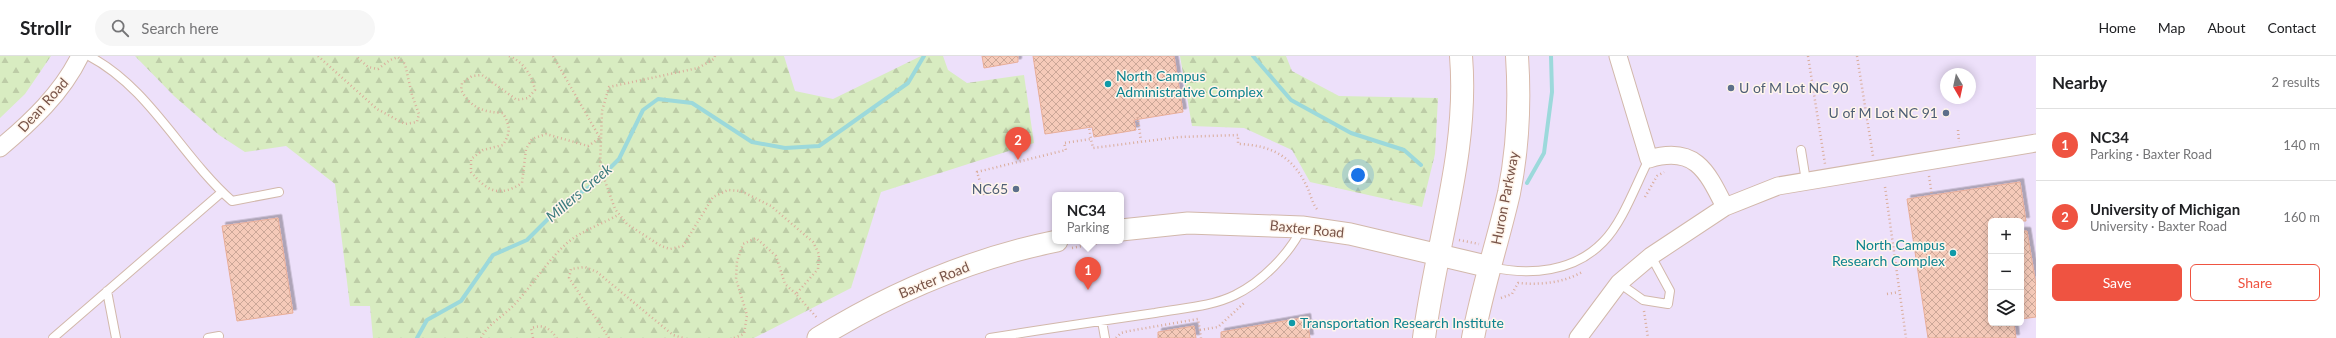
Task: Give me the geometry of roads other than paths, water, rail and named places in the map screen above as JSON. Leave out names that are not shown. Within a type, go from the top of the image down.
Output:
[{"type":"main road","points":[[1424,338],[1455,173],[1460,134],[1462,82],[1461,56]]},
{"type":"main road","name":"Huron Parkway","points":[[1473,338],[1508,198],[1514,159],[1518,101],[1517,56]]},
{"type":"street","name":"Dean Road","points":[[0,148],[35,117],[52,99],[69,77],[80,56]]},
{"type":"street","points":[[1618,56],[1649,159],[1666,154],[1686,156],[1696,162],[1705,170],[1725,207]]},
{"type":"street","points":[[1578,338],[1619,283],[1651,256],[1725,207],[1778,186],[2036,143]]},
{"type":"street","name":"Baxter Road","points":[[1124,230],[1195,223],[1302,227],[1350,234],[1490,267]]},
{"type":"street","name":"Baxter Road","points":[[825,336],[899,294],[946,275],[1014,251],[1052,242]]},
{"type":"lane","points":[[90,56],[120,75],[222,192],[232,201],[279,192]]},
{"type":"lane","points":[[1801,150],[1806,181]]},
{"type":"lane","points":[[1490,267],[1516,272],[1554,268],[1574,263],[1592,251],[1604,242],[1614,228],[1649,159]]},
{"type":"lane","points":[[53,338],[222,192]]},
{"type":"lane","points":[[990,338],[1216,302],[1236,295],[1259,279],[1290,249],[1302,227]]},
{"type":"lane","points":[[1619,283],[1643,300],[1668,304],[1670,291],[1651,256]]},
{"type":"lane","points":[[107,291],[116,338]]},
{"type":"lane","points":[[1102,321],[1105,338]]},
{"type":"lane","points":[[208,338],[219,336]]},
{"type":"waterway","name":"Millers Creek","points":[[417,338],[427,320],[461,301],[493,255],[527,240],[563,204],[594,184],[619,159],[643,110],[658,99],[692,103],[752,142],[785,148],[819,146],[908,83],[924,56]]},
{"type":"waterway","name":"Millers Creek","points":[[1253,56],[1291,100],[1351,133],[1404,150],[1421,165]]},
{"type":"waterway","name":"Millers Creek","points":[[1527,183],[1544,153],[1552,92],[1551,56]]},
{"type":"place","name":"North Campus Administrative Complex","points":[[1108,84]]},
{"type":"place","name":"U of M Lot NC 90","points":[[1731,88]]},
{"type":"place","name":"U of M Lot NC 91","points":[[1946,113]]},
{"type":"place","name":"University of Michigan","points":[[1018,160]]},
{"type":"place","name":"NC65","points":[[1016,189]]},
{"type":"place","name":"North Campus Research Complex","points":[[1953,253]]},
{"type":"place","name":"NC34","points":[[1088,290]]},
{"type":"place","name":"Transportation Research Institute","points":[[1292,323]]}]
